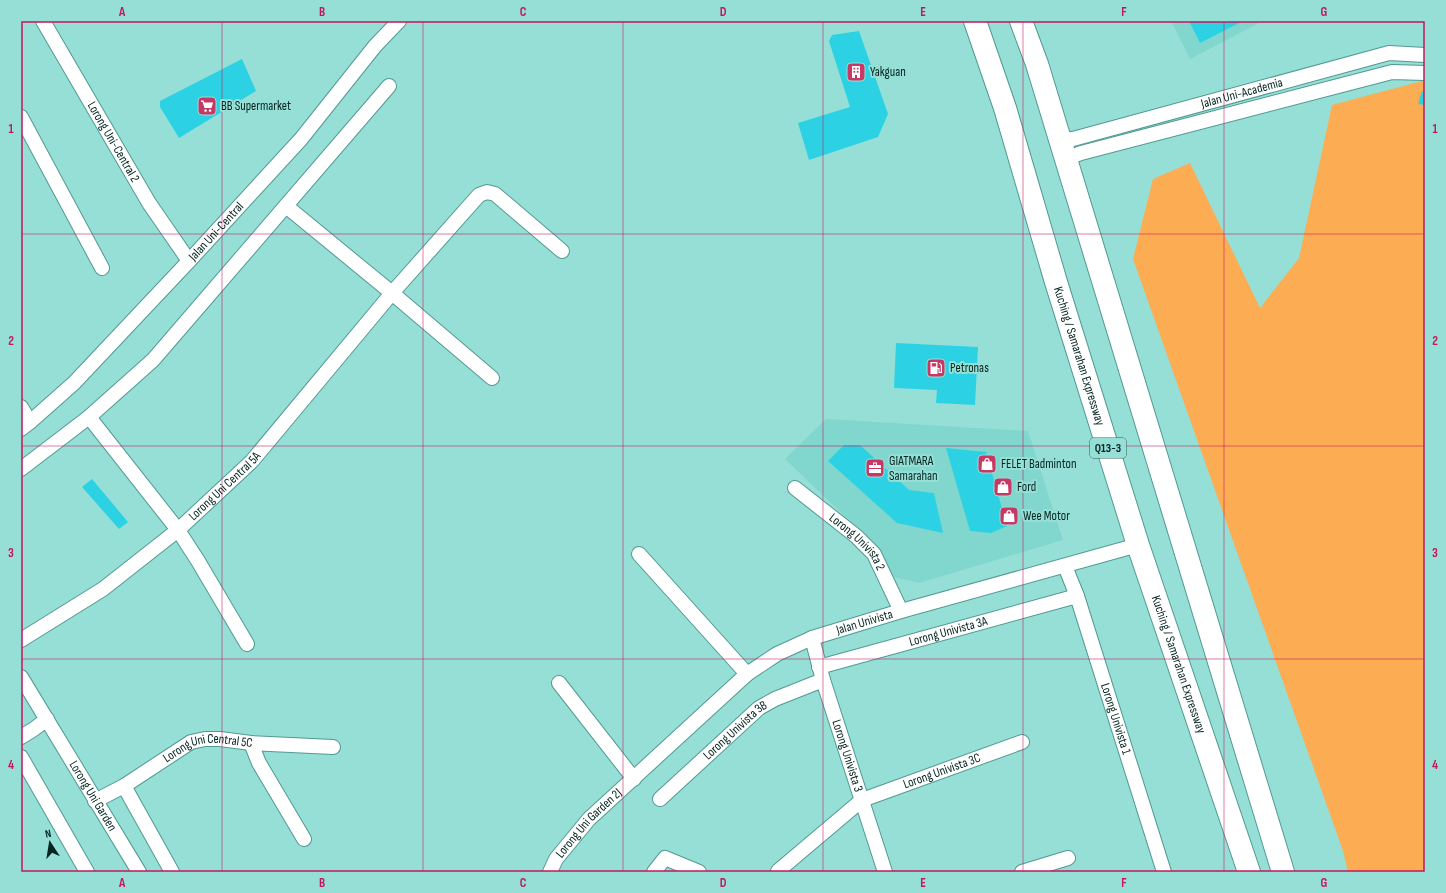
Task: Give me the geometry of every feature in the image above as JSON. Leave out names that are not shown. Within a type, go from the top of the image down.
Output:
[{"type":"highway","name":"Kuching / Samarahan Expressway","points":[[975,21],[1005,108],[1056,282],[1138,545],[1249,872]]},
{"type":"highway","points":[[1021,21],[1037,64],[1283,872]]},
{"type":"street","name":"Lorong Uni-Central 2","points":[[43,21],[149,203],[189,261]]},
{"type":"street","name":"Jalan Uni-Central","points":[[25,426],[74,382],[189,261],[301,139],[375,46],[399,21]]},
{"type":"street","name":"Jalan Uni-Academia","points":[[1059,139],[1073,139],[1389,53],[1425,55]]},
{"type":"street","name":"Jalan Uni-Academia","points":[[1066,161],[1081,153],[1392,72],[1425,73]]},
{"type":"street","points":[[21,469],[89,417],[153,360],[389,86]]},
{"type":"street","points":[[21,117],[102,268]]},
{"type":"street","name":"Lorong Uni Central 5A","points":[[21,640],[103,589],[178,530],[252,461],[392,293],[479,195],[487,192],[495,194],[562,251]]},
{"type":"street","points":[[286,206],[492,378]]},
{"type":"street","points":[[21,407],[25,426]]},
{"type":"street","points":[[89,417],[178,530],[247,644]]},
{"type":"street","name":"Lorong Univista 2","points":[[796,488],[856,536],[874,554],[901,611]]},
{"type":"street","name":"Jalan Univista","points":[[634,779],[747,674],[777,654],[812,638],[901,611],[1138,545]]},
{"type":"street","points":[[639,554],[747,674]]},
{"type":"street","name":"Lorong Univista 1","points":[[1065,566],[1077,596],[1164,872]]},
{"type":"street","name":"Lorong Univista 3A","points":[[819,666],[1077,596]]},
{"type":"street","name":"Lorong Univista 3","points":[[812,638],[823,680],[885,872]]},
{"type":"street","name":"Lorong Uni Garden","points":[[21,677],[139,872]]},
{"type":"street","name":"Lorong Univista 3B","points":[[660,799],[760,708],[775,699],[823,680]]},
{"type":"street","points":[[559,684],[634,779]]},
{"type":"street","points":[[21,737],[47,719]]},
{"type":"street","name":"Lorong Uni Central 5C","points":[[95,801],[124,786],[191,742],[205,739],[333,747]]},
{"type":"street","name":"Lorong Univista 3C","points":[[862,800],[1022,742]]},
{"type":"street","points":[[251,743],[259,763],[304,839]]},
{"type":"street","points":[[21,757],[86,872]]},
{"type":"street","name":"Lorong Uni Garden 2J","points":[[550,872],[556,859],[589,819],[634,779]]},
{"type":"street","points":[[124,786],[172,872]]},
{"type":"street","points":[[778,871],[862,800]]},
{"type":"street","points":[[654,872],[665,858],[699,872]]},
{"type":"street","points":[[1022,872],[1068,858]]},
{"type":"shaded area","points":[[1171,21],[1263,21],[1190,59]]},
{"type":"shaded area","points":[[1422,81],[1425,82],[1425,872],[1348,872],[1343,851],[1133,259],[1153,179],[1190,163],[1260,308],[1299,258],[1332,105]]},
{"type":"shaded area","points":[[826,419],[1028,431],[1063,540],[919,583],[886,575],[881,551],[785,459]]},
{"type":"building","points":[[1189,21],[1243,21],[1200,43]]},
{"type":"building","name":"Yakguan","points":[[859,31],[888,114],[878,137],[809,160],[798,123],[850,107],[829,41],[832,35]]},
{"type":"building","points":[[242,59],[256,91],[179,138],[160,107],[160,101]]},
{"type":"building","points":[[1422,91],[1425,91],[1425,105],[1418,104]]},
{"type":"building","name":"Petronas","points":[[896,343],[978,347],[975,405],[936,403],[937,390],[894,388]]},
{"type":"building","points":[[844,445],[860,445],[909,490],[934,493],[943,533],[897,523],[828,461]]},
{"type":"building","points":[[946,448],[986,452],[1007,526],[991,533],[970,531]]},
{"type":"building","points":[[92,479],[128,522],[119,529],[82,487]]},
{"type":"place","name":"Yakguan","points":[[856,72]]},
{"type":"place","name":"BB Supermarket","points":[[207,106]]},
{"type":"place","name":"Petronas","points":[[936,368]]},
{"type":"place","name":"FELET Badminton","points":[[987,464]]},
{"type":"place","name":"GIATMARA Samarahan","points":[[875,468]]},
{"type":"place","name":"Ford","points":[[1003,487]]},
{"type":"place","name":"Wee Motor","points":[[1009,516]]}]
